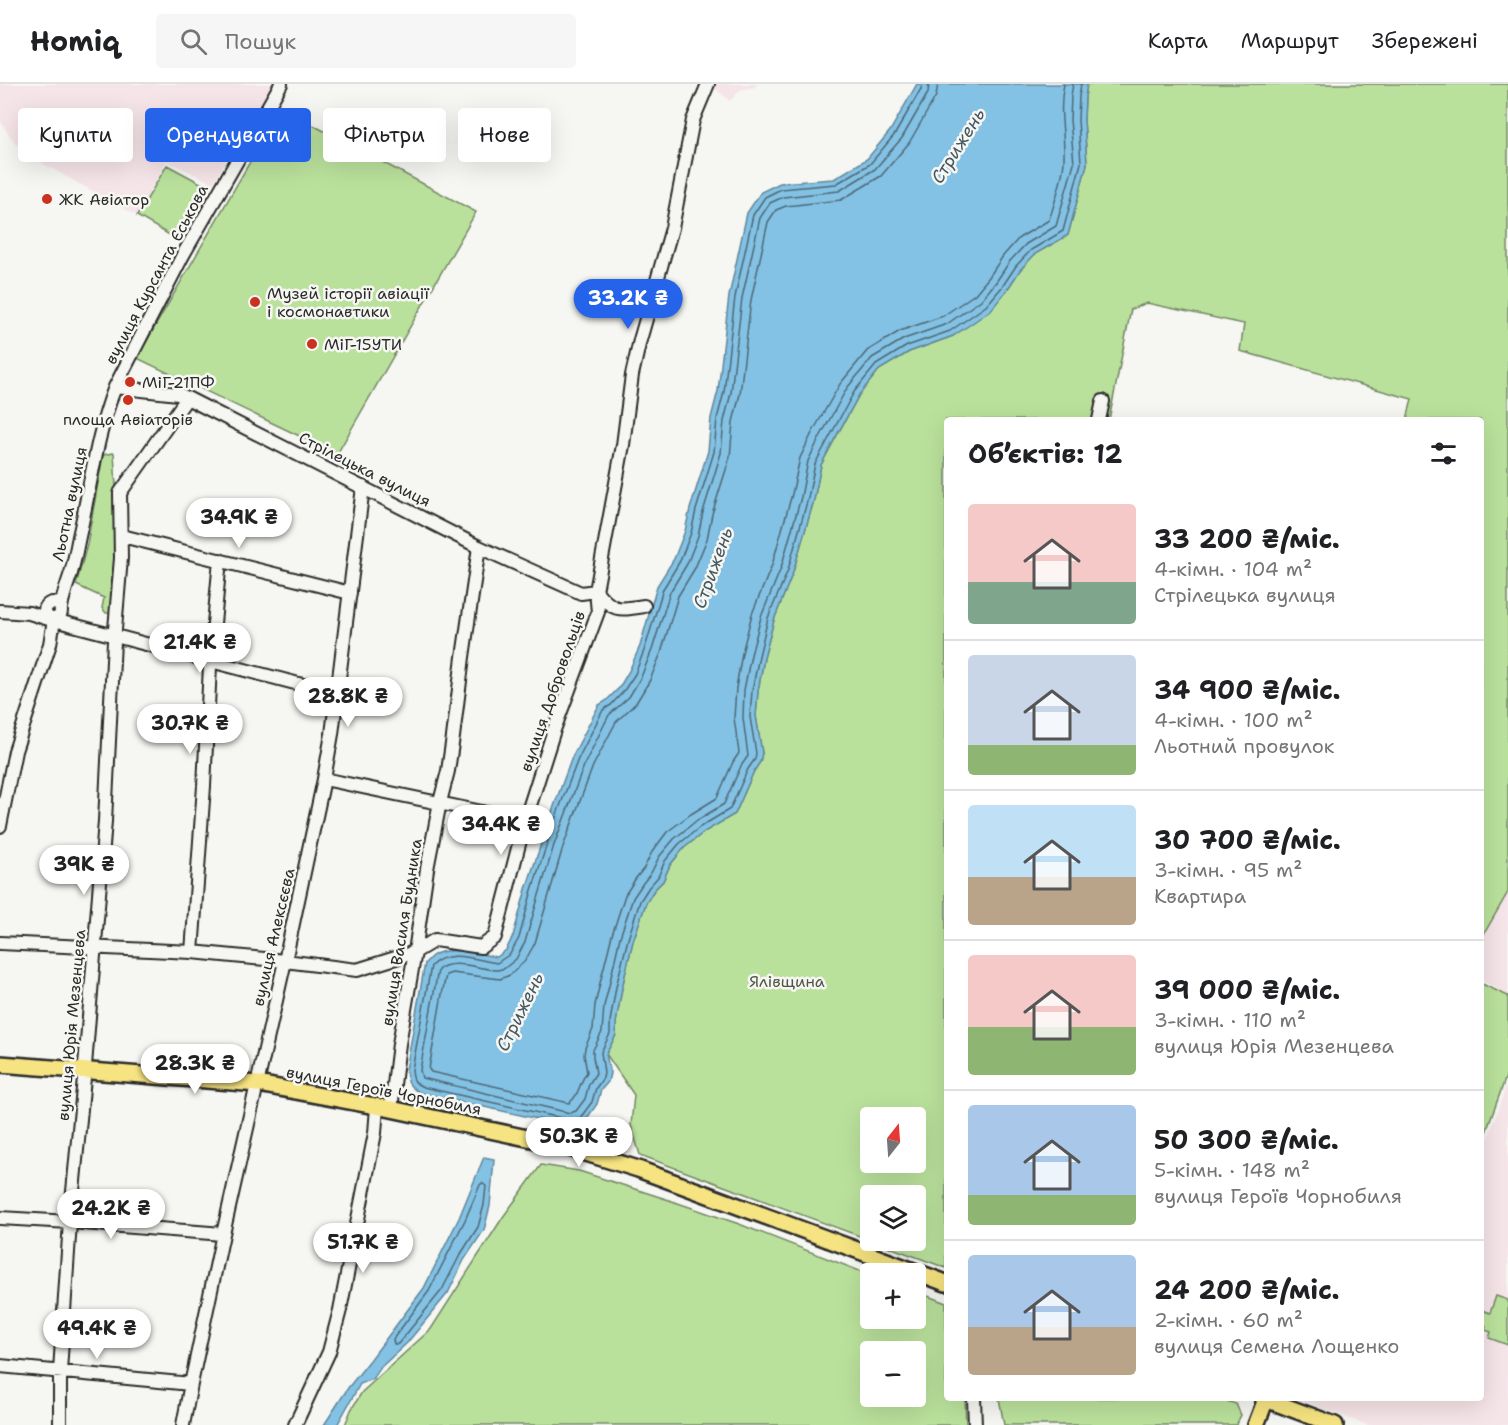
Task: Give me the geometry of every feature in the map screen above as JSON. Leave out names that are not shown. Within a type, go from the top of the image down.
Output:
[{"type":"main road","name":"вулиця Героїв Чорнобиля","points":[[0,1064],[258,1083],[561,1145],[607,1159],[944,1282]]},
{"type":"main road","points":[[1256,1425],[1263,1401]]},
{"type":"main road","points":[[1269,1401],[1335,1425]]},
{"type":"street","name":"вулиця Курсанта Єськова","points":[[115,387],[183,255],[281,84]]},
{"type":"street","points":[[596,591],[623,445],[632,375],[672,228],[693,120],[708,84]]},
{"type":"street","name":"Стрілецька вулиця","points":[[115,387],[178,394],[479,546],[581,593],[596,591],[607,604],[622,609],[644,606]]},
{"type":"street","name":"Льотна вулиця","points":[[0,826],[15,751],[50,644],[54,611],[71,574],[102,426],[115,387]]},
{"type":"street","name":"вулиця Юрія Мезенцева","points":[[60,1425],[60,1371],[70,1222],[105,821],[122,536],[120,494],[187,398]]},
{"type":"street","points":[[1100,417],[1103,401]]},
{"type":"street","name":"вулиця Алексєєва","points":[[184,1425],[223,1234],[324,779],[332,734],[363,487]]},
{"type":"street","points":[[122,536],[350,593]]},
{"type":"street","name":"вулиця Василя Будника","points":[[295,1425],[329,1352],[340,1310],[375,1133],[384,1108],[399,1044],[427,869],[448,771],[479,546]]},
{"type":"street","points":[[192,952],[220,560]]},
{"type":"street","name":"вулиця Добровольців","points":[[0,943],[192,952],[357,970],[415,952],[435,940],[481,947],[495,937],[525,821],[554,730],[598,612],[596,591]]},
{"type":"street","points":[[0,611],[29,613],[54,611],[71,624],[337,694]]},
{"type":"street","points":[[324,779],[525,821]]},
{"type":"street","points":[[0,1218],[223,1234]]},
{"type":"street","points":[[0,1366],[191,1384]]},
{"type":"street","points":[[974,1401],[975,1425]]},
{"type":"shaded area","points":[[0,84],[272,84],[258,108],[145,108],[145,162],[166,162],[137,216],[41,162],[133,162],[133,108],[18,108],[18,145],[0,121]]},
{"type":"shaded area","points":[[710,84],[757,84],[755,87],[740,90],[730,101]]},
{"type":"shaded area","points":[[169,162],[226,162],[213,183]]},
{"type":"shaded area","points":[[1508,892],[1508,995],[1484,982],[1484,932]]},
{"type":"shaded area","points":[[1508,1080],[1508,1425],[1367,1425],[1303,1401],[1484,1401],[1484,1149]]},
{"type":"green space","name":"Ялівщина","points":[[1087,84],[1508,84],[1508,892],[1484,934],[1484,417],[1408,417],[1412,399],[1240,351],[1244,324],[1147,303],[1131,309],[1110,417],[944,417],[944,1267],[900,1251],[926,1251],[926,1185],[860,1185],[860,1236],[640,1155],[631,1125],[634,1095],[606,1054],[616,1035],[622,988],[633,941],[646,903],[663,881],[670,865],[684,848],[704,832],[735,814],[760,762],[762,753],[756,716],[764,658],[774,620],[793,572],[814,500],[821,465],[859,395],[879,370],[909,352],[953,336],[1007,290],[1020,270],[1035,254],[1068,235],[1087,164],[1084,120]]},
{"type":"green space","points":[[311,124],[323,130],[323,162],[382,162],[476,212],[337,454],[137,358],[250,162],[311,162]]},
{"type":"green space","points":[[167,165],[208,187],[178,240],[137,216]]},
{"type":"green space","points":[[114,453],[119,538],[112,613],[106,613],[102,608],[104,598],[76,585],[87,545],[103,455]]},
{"type":"green space","points":[[1484,985],[1508,996],[1508,1071],[1484,1138]]},
{"type":"green space","points":[[541,1165],[579,1171],[666,1199],[739,1224],[860,1271],[860,1329],[926,1329],[926,1295],[944,1302],[944,1401],[965,1401],[966,1425],[345,1425],[362,1392],[431,1329],[503,1217]]},
{"type":"green space","points":[[1496,1296],[1508,1300],[1508,1345],[1489,1338],[1491,1332],[1485,1330],[1484,1311],[1490,1313]]},
{"type":"green space","points":[[1000,1401],[1227,1401],[1236,1404],[1241,1415],[1236,1425],[1004,1425]]},
{"type":"water","name":"Стрижень","points":[[917,84],[1087,84],[1084,120],[1087,164],[1068,235],[1035,254],[1020,270],[991,310],[953,336],[909,352],[879,370],[859,395],[832,444],[821,465],[814,500],[793,572],[774,620],[764,658],[756,716],[762,753],[760,762],[735,814],[704,832],[684,848],[670,865],[663,881],[646,903],[633,941],[622,988],[616,1035],[606,1054],[610,1073],[608,1082],[601,1090],[597,1104],[583,1124],[570,1126],[421,1093],[410,1084],[406,1070],[425,963],[432,956],[446,951],[463,951],[497,957],[506,950],[513,936],[526,889],[572,757],[599,705],[619,688],[629,671],[640,646],[657,586],[674,559],[685,531],[708,451],[711,418],[718,391],[729,296],[747,213],[761,192],[780,183],[834,179],[867,159],[890,131]]},
{"type":"water","points":[[484,1157],[494,1159],[490,1206],[484,1230],[464,1260],[448,1293],[407,1343],[381,1367],[373,1379],[360,1384],[337,1425],[324,1425],[348,1388],[424,1288],[459,1218]]},
{"type":"place","name":"ЖК Авіатор","points":[[47,199]]},
{"type":"place","name":"Музей історії авіації і космонавтики","points":[[255,302]]},
{"type":"place","name":"МіГ-15УТИ","points":[[312,344]]},
{"type":"place","name":"МіГ-21ПФ","points":[[130,382]]},
{"type":"place","name":"площа Авіаторів","points":[[128,400]]}]
